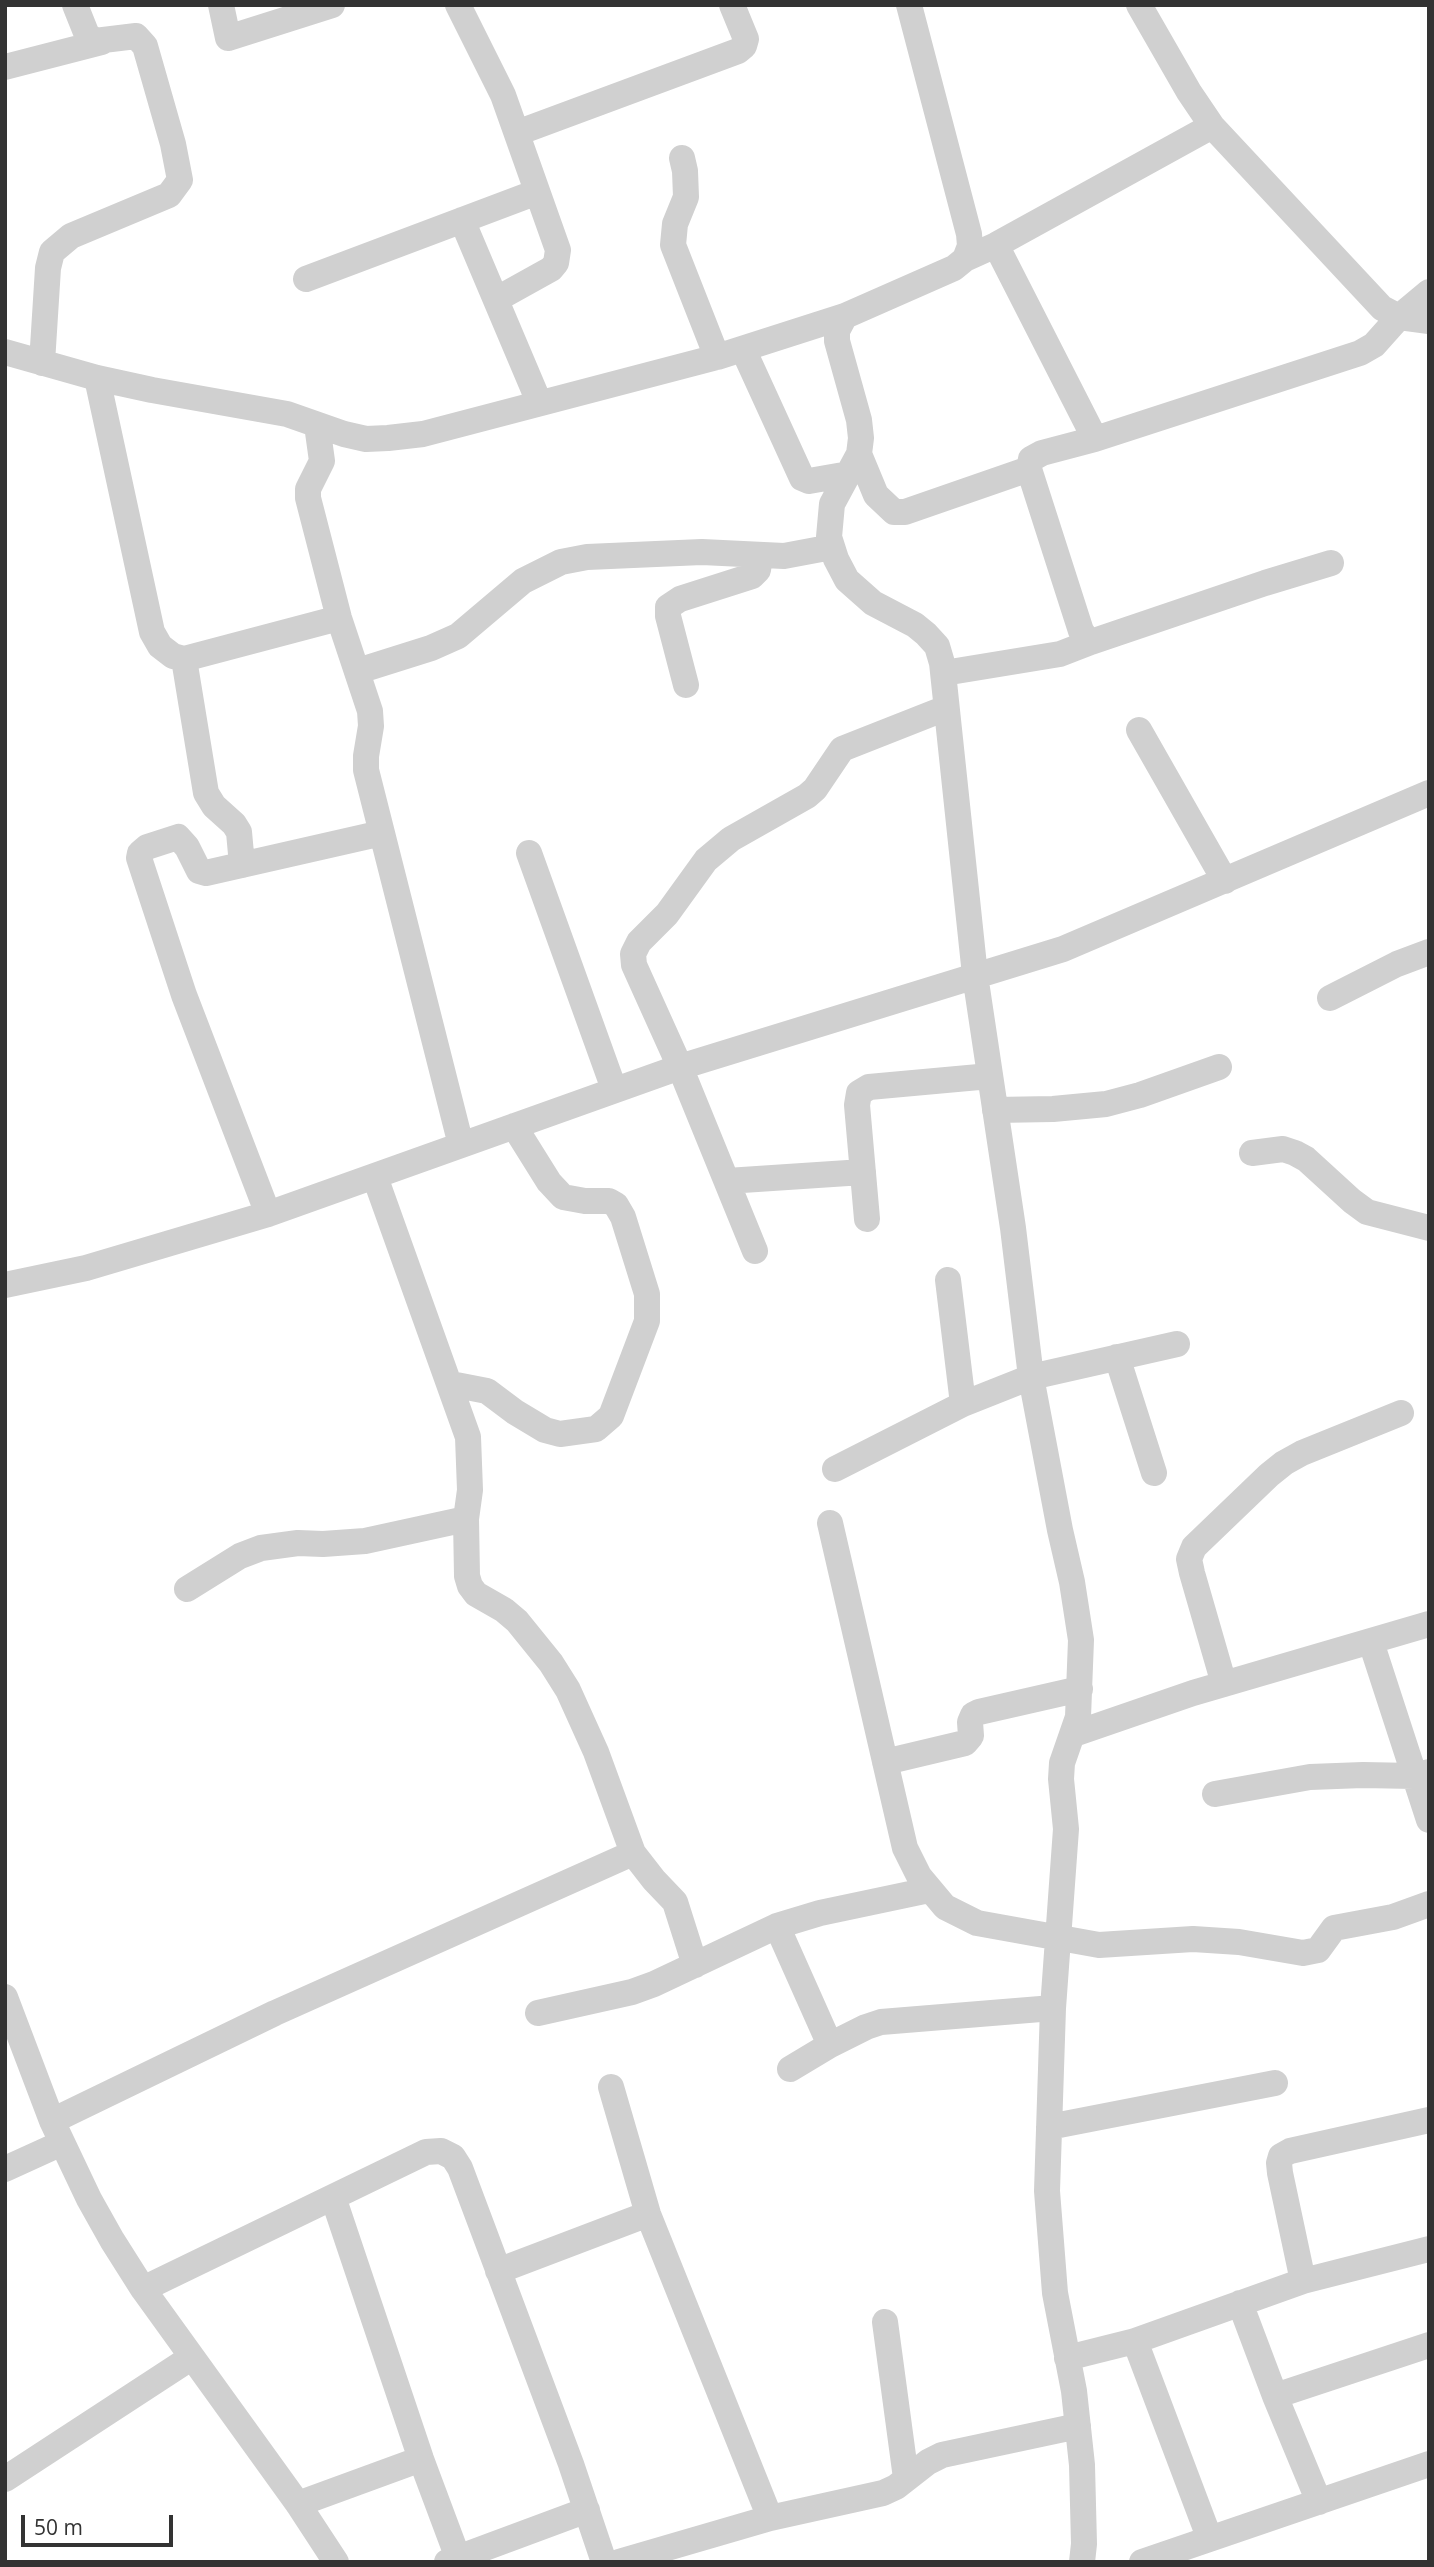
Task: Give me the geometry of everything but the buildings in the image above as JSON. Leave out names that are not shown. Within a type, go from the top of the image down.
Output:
[{"type":"street","points":[[75,5],[87,35],[95,41],[102,41]]},
{"type":"street","points":[[221,5],[228,38],[332,5]]},
{"type":"street","points":[[458,5],[503,95],[558,250],[558,258],[551,269],[497,299]]},
{"type":"street","points":[[517,133],[738,51],[744,46],[746,39],[732,5]]},
{"type":"street","points":[[909,5],[969,234],[970,246],[965,259]]},
{"type":"street","points":[[1139,5],[1182,81],[1212,126],[1382,309],[1399,317],[1429,320]]},
{"type":"street","points":[[5,67],[102,41],[136,36],[145,46],[173,144],[180,180],[169,195],[71,236],[52,252],[48,268],[42,363]]},
{"type":"street","points":[[5,352],[97,378],[287,414],[366,439],[423,434],[717,358],[845,316],[954,268],[965,259],[996,245],[1212,126]]},
{"type":"street","points":[[682,158],[686,197],[675,224],[673,245],[717,358]]},
{"type":"street","points":[[306,279],[537,192]]},
{"type":"street","points":[[461,220],[539,402]]},
{"type":"street","points":[[996,245],[1095,439]]},
{"type":"street","points":[[1091,642],[1081,631],[1029,469],[1031,459],[1042,453],[1095,439],[1360,354],[1374,345],[1399,317],[1429,292]]},
{"type":"street","points":[[845,316],[837,331],[837,341],[859,420],[861,439],[854,464],[832,505],[829,521],[832,547],[847,580],[859,593],[915,625],[937,646],[944,673],[975,975],[1031,1377],[1081,1640],[1080,1704],[1074,1734],[1061,1771],[1066,1829],[1053,2008],[1047,2190],[1051,2258],[1078,2426],[1084,2544],[1082,2562]]},
{"type":"street","points":[[743,349],[802,478],[809,481],[854,464]]},
{"type":"street","points":[[97,378],[152,632],[160,646],[173,656],[184,659],[339,618]]},
{"type":"street","points":[[317,425],[322,461],[308,489],[308,498],[339,618],[370,711],[366,770],[461,1145]]},
{"type":"street","points":[[854,464],[876,495],[894,512],[905,512],[1029,469]]},
{"type":"street","points":[[358,671],[431,648],[458,636],[523,580],[561,562],[587,557],[702,552],[784,556],[832,547]]},
{"type":"street","points":[[687,685],[668,616],[668,607],[680,599],[752,576],[758,570],[761,556]]},
{"type":"street","points":[[944,673],[1060,654],[1331,563]]},
{"type":"street","points":[[184,659],[206,793],[214,806],[239,832],[242,865]]},
{"type":"street","points":[[755,1251],[680,1067],[634,965],[633,954],[639,943],[667,914],[717,849],[807,796],[815,789],[842,749],[946,708]]},
{"type":"street","points":[[1139,730],[1225,881]]},
{"type":"street","points":[[5,1285],[86,1268],[268,1214],[680,1067],[1063,949],[1429,793]]},
{"type":"street","points":[[268,1214],[184,995],[139,858],[140,853],[147,846],[178,837],[200,870],[206,873],[382,832]]},
{"type":"street","points":[[529,852],[614,1089]]},
{"type":"street","points":[[1330,998],[1397,964],[1429,952]]},
{"type":"street","points":[[995,1110],[1053,1109],[1106,1104],[1219,1067]]},
{"type":"street","points":[[867,1219],[857,1105],[859,1093],[869,1087],[990,1076]]},
{"type":"street","points":[[451,1384],[487,1391],[514,1412],[545,1430],[560,1434],[596,1429],[611,1416],[648,1321],[647,1294],[623,1217],[616,1205],[609,1200],[585,1201],[563,1197],[549,1182],[514,1126]]},
{"type":"street","points":[[1252,1153],[1283,1149],[1295,1153],[1306,1159],[1343,1194],[1367,1212],[1429,1228]]},
{"type":"street","points":[[727,1181],[863,1172]]},
{"type":"street","points":[[375,1177],[468,1437],[470,1490],[466,1519],[467,1576],[470,1586],[476,1594],[517,1621],[551,1663],[568,1690],[596,1752],[634,1853],[653,1880],[675,1902],[695,1965]]},
{"type":"street","points":[[948,1280],[963,1404]]},
{"type":"street","points":[[835,1469],[963,1404],[1031,1377],[1177,1344]]},
{"type":"street","points":[[1117,1357],[1154,1473]]},
{"type":"street","points":[[1224,1684],[1192,1573],[1189,1559],[1194,1547],[1284,1463],[1302,1453],[1401,1413]]},
{"type":"street","points":[[187,1589],[240,1556],[261,1548],[298,1543],[323,1545],[365,1541],[466,1519]]},
{"type":"street","points":[[830,1523],[905,1848],[929,1891],[945,1907],[978,1923],[1099,1945],[1193,1938],[1239,1942],[1303,1953],[1318,1950],[1334,1928],[1393,1917],[1429,1903]]},
{"type":"street","points":[[1074,1734],[1224,1684],[1429,1624]]},
{"type":"street","points":[[1371,1642],[1422,1774],[1429,1820]]},
{"type":"street","points":[[885,1762],[965,1743],[971,1736],[973,1715],[979,1712],[1080,1689]]},
{"type":"street","points":[[1215,1794],[1310,1777],[1422,1774]]},
{"type":"street","points":[[5,2169],[57,2132],[275,2013],[634,1853]]},
{"type":"street","points":[[538,2013],[632,1992],[777,1926],[820,1913],[929,1891]]},
{"type":"street","points":[[777,1926],[830,2045]]},
{"type":"street","points":[[5,1997],[57,2132],[89,2199],[143,2289],[298,2504],[336,2562]]},
{"type":"street","points":[[790,2069],[830,2045],[881,2022],[1053,2008]]},
{"type":"street","points":[[1049,2127],[1275,2083]]},
{"type":"street","points":[[611,2087],[648,2214],[770,2518]]},
{"type":"street","points":[[1303,2281],[1280,2173],[1281,2156],[1290,2151],[1429,2120]]},
{"type":"street","points":[[143,2289],[426,2152],[441,2151],[453,2157],[460,2168],[604,2562]]},
{"type":"street","points":[[333,2197],[453,2560],[587,2510]]},
{"type":"street","points":[[498,2271],[648,2214]]},
{"type":"street","points":[[1067,2358],[1135,2340],[1303,2281],[1429,2249]]},
{"type":"street","points":[[1240,2303],[1319,2502]]},
{"type":"street","points":[[885,2322],[906,2478]]},
{"type":"street","points":[[1135,2340],[1209,2537]]},
{"type":"street","points":[[1275,2396],[1429,2344]]},
{"type":"street","points":[[5,2480],[192,2357]]},
{"type":"street","points":[[619,2562],[770,2518],[883,2493],[943,2455],[1078,2426]]},
{"type":"street","points":[[298,2504],[421,2459]]},
{"type":"street","points":[[1142,2562],[1429,2464]]}]
